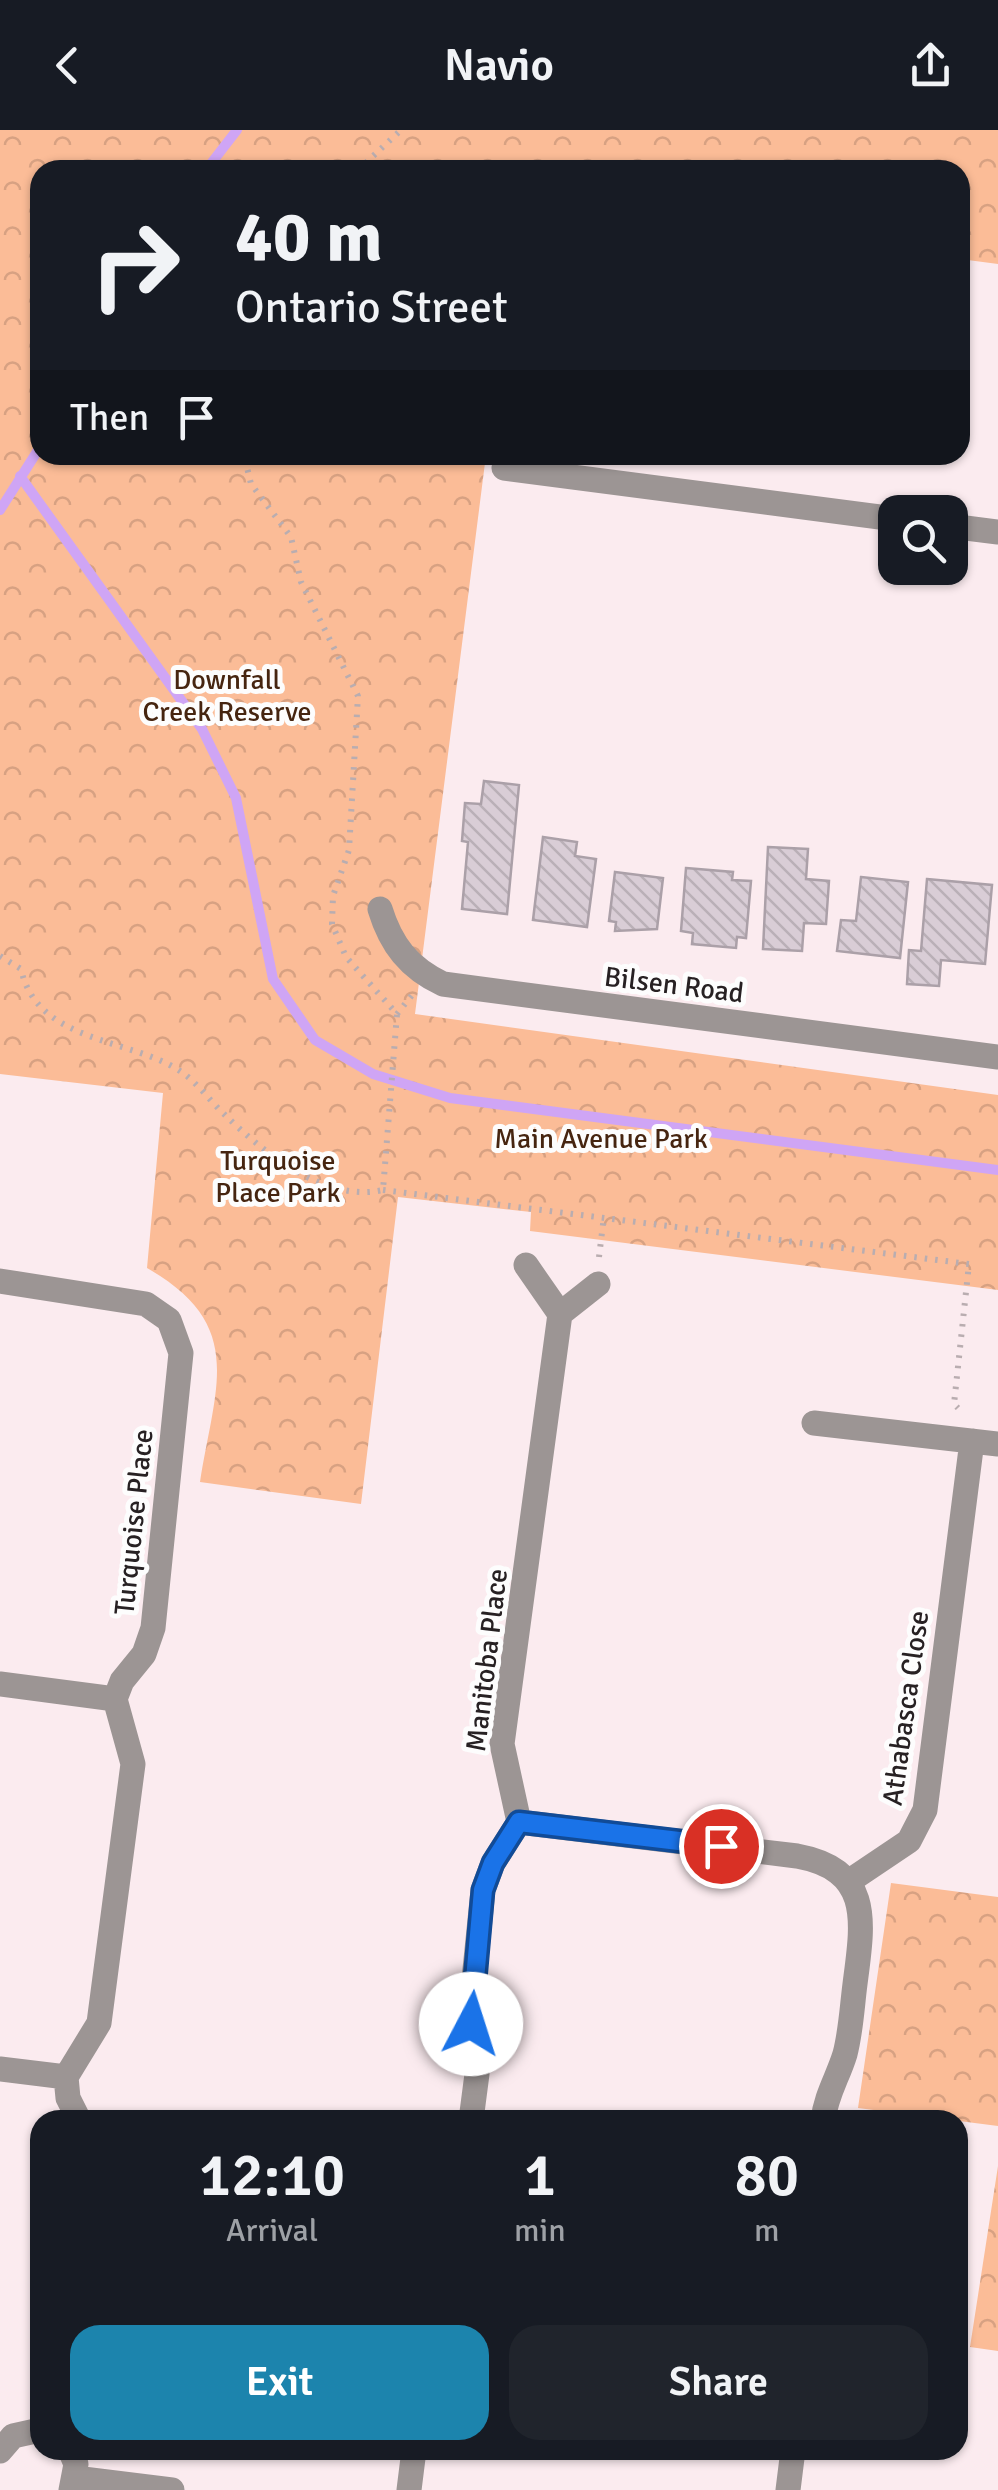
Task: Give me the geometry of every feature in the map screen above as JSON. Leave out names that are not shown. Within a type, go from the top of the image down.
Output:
[{"type":"street","points":[[504,468],[878,516]]},
{"type":"street","points":[[968,528],[998,532]]},
{"type":"street","name":"Bilsen Road","points":[[380,909],[396,949],[427,976],[443,984],[998,1057]]},
{"type":"street","points":[[526,1266],[560,1314],[598,1284]]},
{"type":"street","name":"Turquoise Place","points":[[0,1281],[146,1304],[169,1320],[181,1352],[153,1628],[144,1654],[122,1681],[114,1699]]},
{"type":"street","name":"Manitoba Place","points":[[519,1822],[502,1744],[560,1314]]},
{"type":"street","points":[[814,1423],[998,1444]]},
{"type":"street","name":"Athabasca Close","points":[[848,1882],[909,1841],[925,1810],[972,1442]]},
{"type":"street","points":[[0,1684],[114,1699],[133,1756],[99,2022],[69,2065],[66,2076],[68,2098],[74,2110]]},
{"type":"street","points":[[472,2110],[477,2074],[472,1999],[483,1890],[493,1863],[519,1822],[829,1863],[848,1882],[860,1908],[862,1935],[847,2044],[828,2088],[824,2110]]},
{"type":"street","points":[[0,2069],[66,2076]]},
{"type":"street","points":[[0,2451],[13,2436],[30,2432]]},
{"type":"street","points":[[408,2490],[412,2460]]},
{"type":"street","points":[[788,2490],[792,2460]]},
{"type":"street","points":[[73,2484],[172,2490]]},
{"type":"path","points":[[369,160],[401,130]]},
{"type":"path","points":[[246,465],[251,484],[292,537],[300,582],[358,696],[349,850],[333,896],[332,924],[346,956],[398,1014],[383,1190]]},
{"type":"path","points":[[0,956],[21,969],[26,990],[78,1033],[180,1071],[246,1136],[284,1163],[324,1184],[362,1194],[383,1190],[969,1264],[954,1404],[972,1442]]},
{"type":"path","points":[[598,1284],[604,1216]]},
{"type":"green space","points":[[0,130],[998,130],[998,264],[970,260],[970,160],[30,160],[30,465],[485,465],[415,1014],[998,1095],[998,1290],[530,1231],[531,1212],[398,1197],[361,1504],[200,1482],[216,1387],[217,1360],[212,1335],[200,1312],[179,1290],[147,1268],[163,1093],[0,1074]]},
{"type":"green space","points":[[891,1883],[998,1897],[998,2126],[968,2122],[968,2110],[858,2108]]},
{"type":"green space","points":[[998,2166],[998,2351],[970,2347]]},
{"type":"building","points":[[484,781],[519,785],[507,914],[462,909],[468,842],[462,841],[465,803],[481,804]]},
{"type":"building","points":[[543,837],[577,842],[575,856],[596,859],[587,927],[533,920]]},
{"type":"building","points":[[768,847],[808,849],[806,879],[829,881],[826,924],[804,923],[802,951],[763,949]]},
{"type":"building","points":[[686,868],[733,872],[732,880],[751,881],[746,938],[737,937],[736,948],[692,944],[693,933],[681,931]]},
{"type":"building","points":[[615,872],[663,878],[657,929],[615,931],[616,922],[609,921]]},
{"type":"building","points":[[861,877],[908,882],[900,958],[837,951],[841,920],[856,921]]},
{"type":"building","points":[[927,879],[992,885],[985,964],[941,960],[939,986],[907,984],[909,950],[921,951]]},
{"type":"waterway","points":[[214,160],[237,130]]},
{"type":"waterway","points":[[0,510],[30,463]]},
{"type":"waterway","points":[[20,476],[202,729],[236,798],[273,979],[315,1040],[373,1074],[450,1098],[998,1170]]},
{"type":"route","points":[[471,2024],[483,1890],[493,1863],[519,1822],[721,1846]]},
{"type":"park label","name":"Downfall Creek Reserve","points":[[227,696]]},
{"type":"park label","name":"Main Avenue Park","points":[[601,1139]]},
{"type":"park label","name":"Turquoise Place Park","points":[[278,1177]]}]
